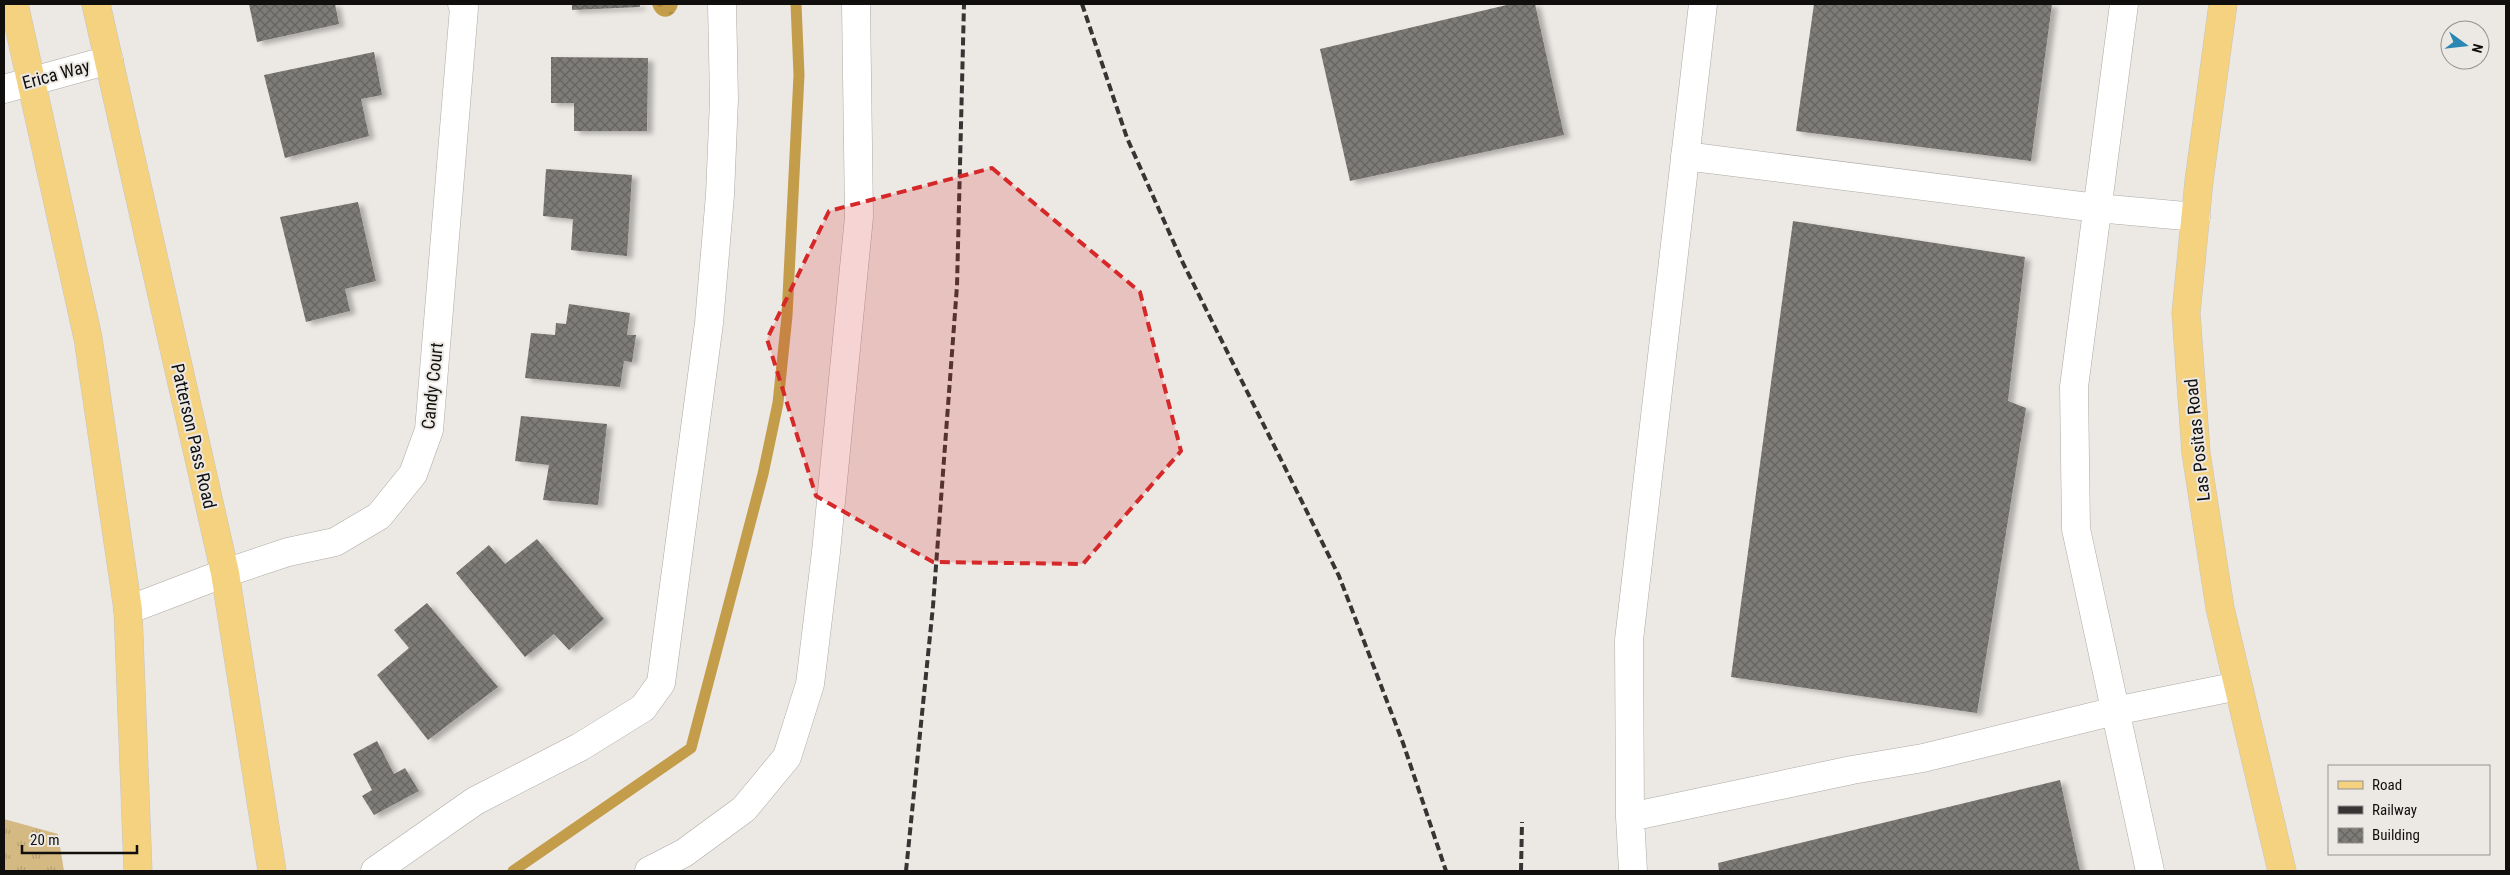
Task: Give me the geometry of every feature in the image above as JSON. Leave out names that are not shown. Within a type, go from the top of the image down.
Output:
[{"type":"main road","points":[[14,4],[29,80],[88,338],[128,610],[138,871]]},
{"type":"main road","name":"Patterson Pass Road","points":[[96,4],[225,573],[272,871]]},
{"type":"main road","name":"Las Positas Road","points":[[2223,4],[2186,313],[2196,453],[2220,608],[2282,871]]},
{"type":"street","name":"Candy Court","points":[[128,610],[225,573],[288,552],[335,542],[379,516],[413,474],[429,430],[464,8],[462,4]]},
{"type":"street","points":[[375,871],[475,801],[580,747],[643,708],[661,683],[668,646],[710,313],[720,195],[723,128],[722,4]]},
{"type":"street","points":[[649,871],[684,853],[744,809],[787,757],[810,684],[826,552],[859,216],[856,4]]},
{"type":"street","points":[[1633,871],[1630,817],[1629,640],[1703,4]]},
{"type":"street","points":[[2124,4],[2074,388],[2076,530],[2150,871]]},
{"type":"street","name":"Erica Way","points":[[4,89],[29,80],[109,60]]},
{"type":"street","points":[[1685,156],[2096,208],[2196,217]]},
{"type":"street","points":[[1630,817],[1852,770],[1923,758],[2115,711],[2238,686]]},
{"type":"highlighted area","points":[[992,168],[1140,292],[1181,451],[1083,564],[933,562],[816,496],[767,339],[829,211]]},
{"type":"green space","points":[[4,819],[58,834],[64,871],[4,871]]},
{"type":"water","points":[[652,4],[678,4],[673,14],[665,17],[657,14]]},
{"type":"building","points":[[249,4],[335,4],[339,24],[257,42]]},
{"type":"building","points":[[572,4],[640,4],[640,7],[572,10]]},
{"type":"building","points":[[1511,4],[1535,4],[1564,135],[1350,181],[1320,49]]},
{"type":"building","points":[[1814,4],[2052,4],[2031,161],[1796,131]]},
{"type":"building","points":[[374,52],[382,95],[361,99],[369,136],[285,158],[264,75]]},
{"type":"building","points":[[551,57],[648,58],[647,131],[574,131],[574,103],[551,103]]},
{"type":"building","points":[[546,169],[632,175],[627,256],[571,250],[573,219],[543,216]]},
{"type":"building","points":[[358,202],[376,281],[345,289],[350,311],[306,322],[280,217]]},
{"type":"building","points":[[1793,221],[2025,257],[2008,401],[2026,408],[1977,713],[1731,677]]},
{"type":"building","points":[[569,304],[630,313],[627,335],[636,335],[632,362],[624,361],[620,387],[525,378],[531,333],[555,335],[556,323],[566,324]]},
{"type":"building","points":[[521,416],[607,424],[598,505],[543,500],[549,465],[515,461]]},
{"type":"building","points":[[537,539],[604,619],[569,650],[554,634],[525,657],[456,573],[489,545],[505,564]]},
{"type":"building","points":[[427,603],[498,687],[428,740],[377,675],[409,648],[394,630]]},
{"type":"building","points":[[377,741],[394,774],[405,768],[419,791],[374,815],[362,796],[372,790],[353,754]]},
{"type":"building","points":[[2060,780],[2080,871],[1719,871],[1718,863]]},
{"type":"waterway","points":[[513,871],[691,748],[763,474],[778,403],[787,316],[799,75],[796,4]]},
{"type":"railway","points":[[906,871],[933,606],[957,286],[964,4]]},
{"type":"railway","points":[[1082,4],[1127,138],[1182,261],[1339,576],[1403,743],[1446,871]]},
{"type":"railway","points":[[1521,871],[1522,822]]}]
